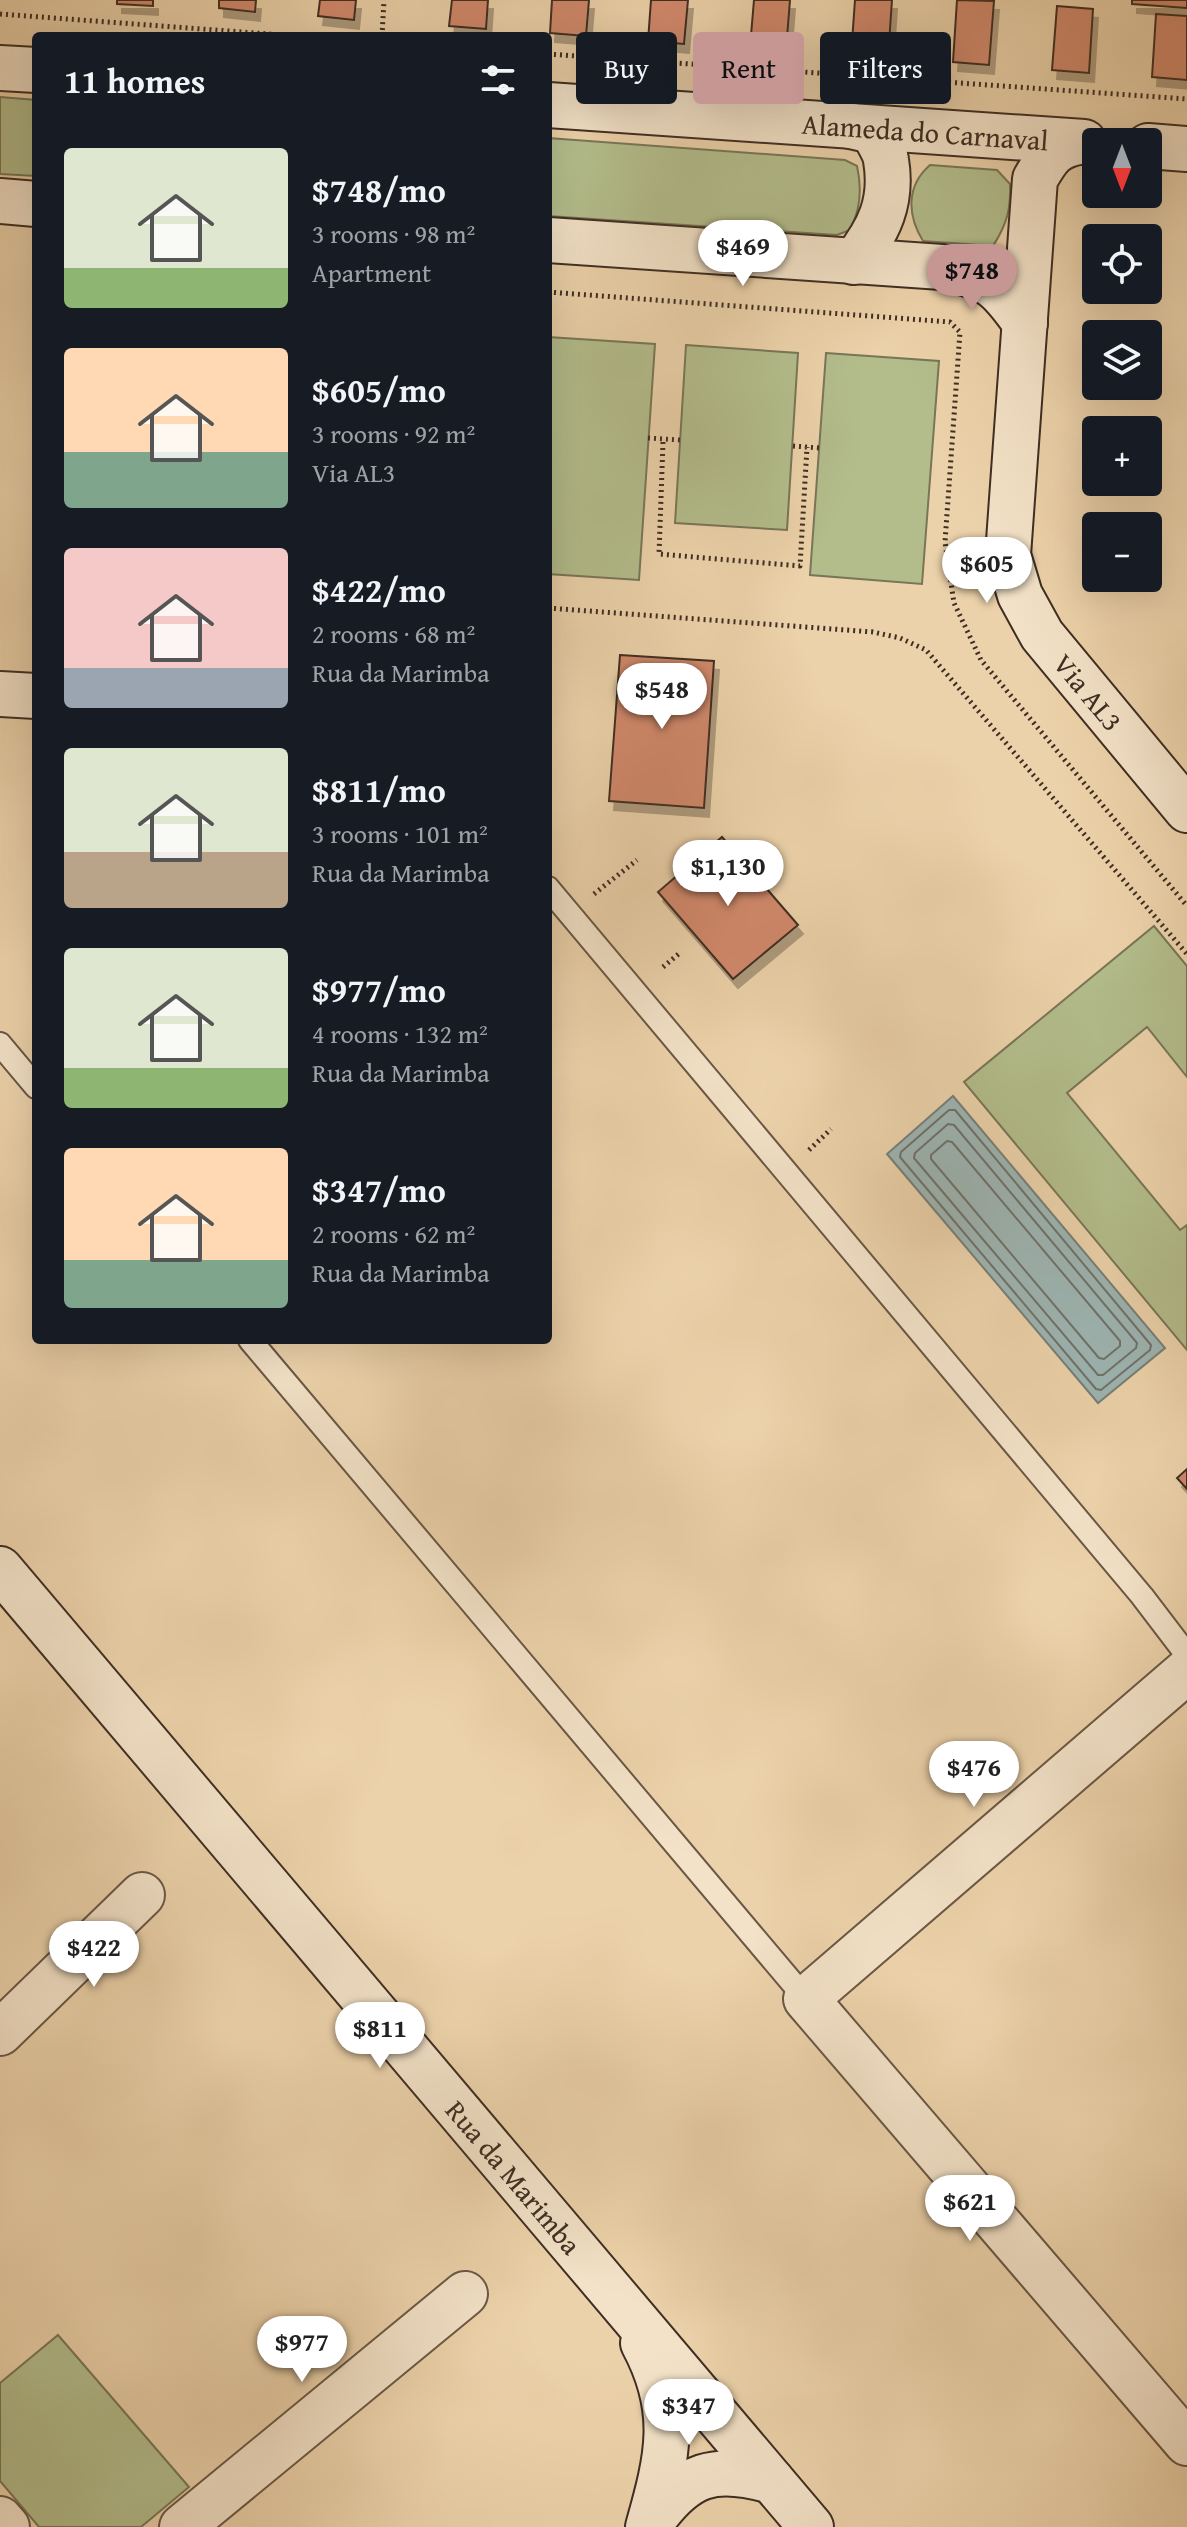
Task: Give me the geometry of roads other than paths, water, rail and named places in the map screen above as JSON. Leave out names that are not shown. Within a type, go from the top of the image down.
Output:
[{"type":"street","points":[[0,68],[32,70]]},
{"type":"street","name":"Alameda do Carnaval","points":[[552,105],[1082,142]]},
{"type":"street","points":[[851,126],[873,131],[886,158],[887,199],[877,233],[854,262]]},
{"type":"street","name":"Alameda do Carnaval","points":[[1025,323],[1035,179],[1061,145],[1082,143]]},
{"type":"street","points":[[1162,147],[1187,149]]},
{"type":"street","points":[[0,201],[32,204]]},
{"type":"street","points":[[552,240],[942,267],[982,277],[1005,294],[1025,323]]},
{"type":"street","name":"Via AL3","points":[[1025,323],[1008,555],[1020,595],[1042,635],[1187,810]]},
{"type":"street","points":[[0,694],[32,696]]},
{"type":"street","points":[[1138,752],[1187,763]]},
{"type":"street","name":"Rua da Marimba","points":[[0,1569],[811,2527]]},
{"type":"street","points":[[1187,1671],[806,1999],[1187,2443]]},
{"type":"street","points":[[0,2033],[142,1895]]},
{"type":"street","points":[[182,2527],[465,2294]]},
{"type":"street","points":[[621,2302],[656,2367],[668,2427],[665,2467],[648,2527]]},
{"type":"street","points":[[648,2527],[677,2490],[696,2480],[738,2472],[772,2481]]},
{"type":"street","points":[[0,2519],[7,2527]]},
{"type":"lane","points":[[552,893],[1142,1596],[1187,1655]]},
{"type":"lane","points":[[0,1044],[32,1082]]},
{"type":"lane","points":[[253,1344],[806,1999]]},
{"type":"water","points":[[953,1096],[1165,1348],[1098,1403],[887,1154]]}]
